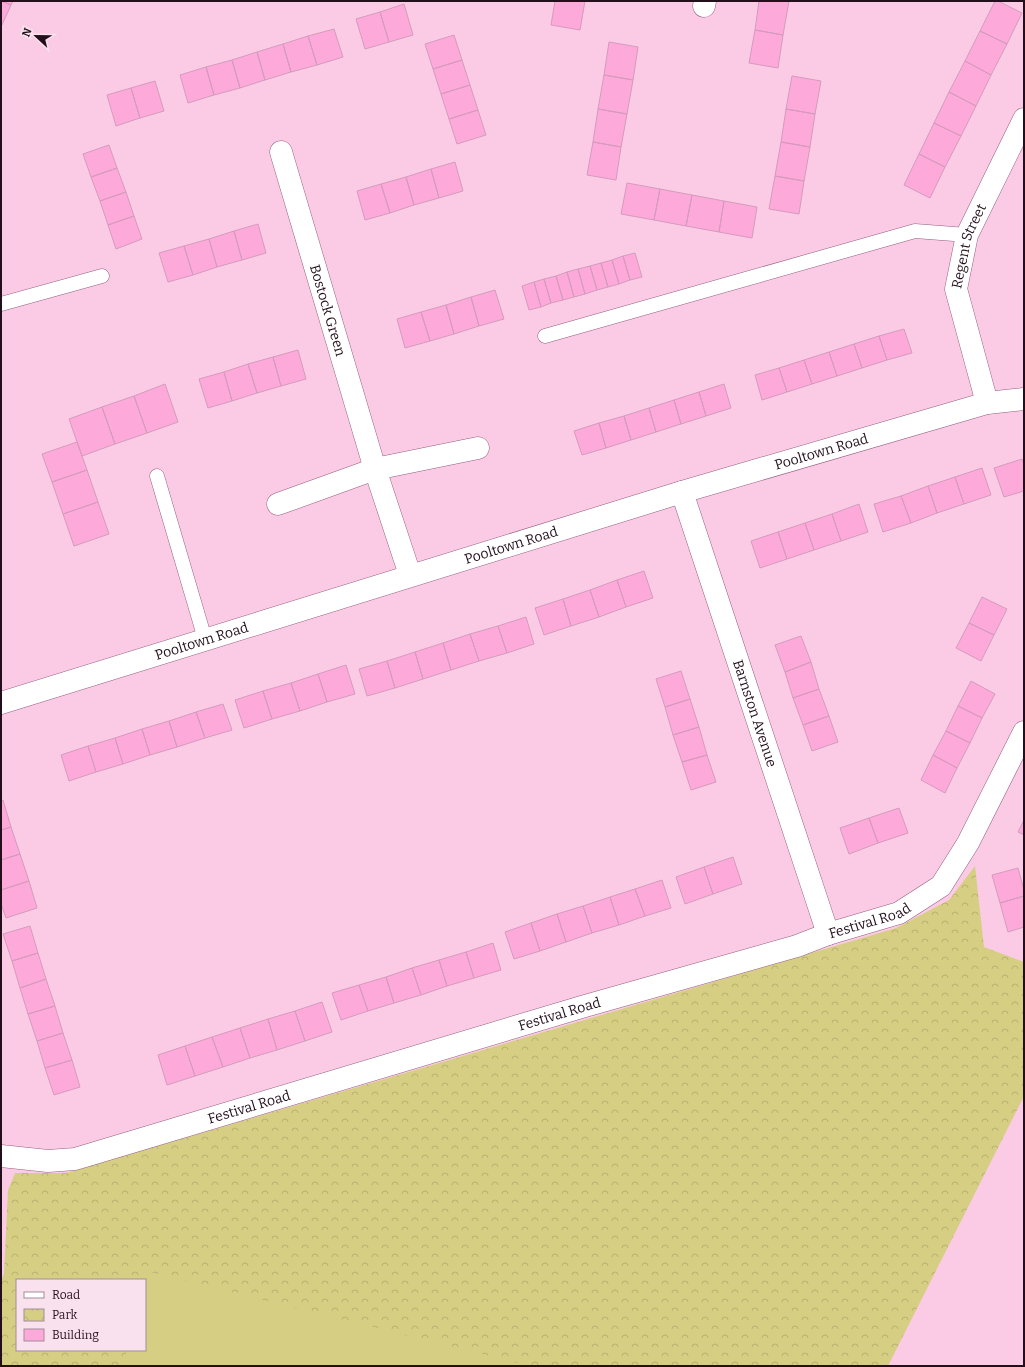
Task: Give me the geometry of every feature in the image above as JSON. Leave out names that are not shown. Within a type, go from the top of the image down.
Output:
[{"type":"street","name":"Regent Street","points":[[987,403],[956,289],[967,235],[1024,119]]},
{"type":"street","name":"Bostock Green","points":[[281,152],[375,469],[410,575]]},
{"type":"street","name":"Pooltown Road","points":[[1,703],[410,575],[682,492],[987,403],[1024,399]]},
{"type":"street","points":[[278,504],[375,469],[478,448]]},
{"type":"street","name":"Barnston Avenue","points":[[682,492],[828,934]]},
{"type":"street","name":"Festival Road","points":[[1,1156],[48,1161],[75,1159],[585,1006],[797,946],[828,934],[899,913],[941,886],[968,843],[1024,732]]},
{"type":"lane","points":[[545,336],[914,231],[967,235]]},
{"type":"lane","points":[[1,304],[102,276]]},
{"type":"lane","points":[[157,476],[205,639]]},
{"type":"green space","points":[[975,866],[984,947],[1024,962],[1024,1096],[888,1366],[1,1366],[1,1282],[4,1273],[8,1190],[15,1173],[66,1173],[896,928],[949,900]]},
{"type":"green space","points":[[146,1271],[530,1366],[123,1366],[127,1351],[146,1351],[146,1279],[144,1279]]},
{"type":"building","points":[[1,1],[11,5],[1,27]]},
{"type":"building","points":[[2,1],[13,1],[11,5]]},
{"type":"building","points":[[555,1],[585,1],[580,30],[551,25]]},
{"type":"building","points":[[759,1],[789,1],[783,35],[755,30]]},
{"type":"building","points":[[995,1],[998,1],[1022,13],[1007,44],[980,31]]},
{"type":"building","points":[[404,4],[413,35],[389,42],[380,12]]},
{"type":"building","points":[[380,12],[389,42],[365,49],[356,19]]},
{"type":"building","points":[[334,29],[343,57],[317,65],[308,36]]},
{"type":"building","points":[[755,30],[783,35],[778,68],[749,63]]},
{"type":"building","points":[[980,31],[1007,44],[991,75],[965,61]]},
{"type":"building","points":[[454,35],[462,60],[433,69],[425,44]]},
{"type":"building","points":[[308,36],[317,65],[291,72],[283,44]]},
{"type":"building","points":[[609,42],[638,47],[633,80],[604,75]]},
{"type":"building","points":[[283,44],[291,72],[265,80],[257,52]]},
{"type":"building","points":[[257,52],[265,80],[240,88],[232,60]]},
{"type":"building","points":[[232,60],[240,88],[214,95],[206,67]]},
{"type":"building","points":[[462,60],[470,85],[441,94],[433,69]]},
{"type":"building","points":[[965,61],[991,75],[976,106],[949,92]]},
{"type":"building","points":[[206,67],[214,95],[188,103],[180,75]]},
{"type":"building","points":[[604,75],[633,80],[627,114],[598,109]]},
{"type":"building","points":[[792,76],[821,81],[815,114],[786,109]]},
{"type":"building","points":[[155,81],[164,111],[140,118],[131,88]]},
{"type":"building","points":[[470,85],[478,110],[449,119],[441,94]]},
{"type":"building","points":[[131,88],[140,118],[116,126],[107,95]]},
{"type":"building","points":[[949,92],[976,106],[961,136],[934,123]]},
{"type":"building","points":[[598,109],[627,114],[621,147],[593,142]]},
{"type":"building","points":[[786,109],[815,114],[810,147],[781,142]]},
{"type":"building","points":[[478,110],[486,135],[457,144],[449,119]]},
{"type":"building","points":[[934,123],[961,136],[945,167],[919,154]]},
{"type":"building","points":[[593,142],[621,147],[616,180],[587,175]]},
{"type":"building","points":[[781,142],[810,147],[804,181],[775,176]]},
{"type":"building","points":[[109,145],[117,168],[91,177],[83,154]]},
{"type":"building","points":[[919,154],[945,167],[930,198],[904,185]]},
{"type":"building","points":[[455,162],[463,191],[439,198],[431,169]]},
{"type":"building","points":[[117,168],[126,192],[100,201],[91,177]]},
{"type":"building","points":[[431,169],[439,198],[414,205],[406,177]]},
{"type":"building","points":[[775,176],[804,181],[799,214],[769,209]]},
{"type":"building","points":[[406,177],[414,205],[390,213],[381,184]]},
{"type":"building","points":[[627,183],[660,189],[654,220],[621,214]]},
{"type":"building","points":[[381,184],[390,213],[365,220],[357,191]]},
{"type":"building","points":[[660,189],[692,195],[686,226],[654,220]]},
{"type":"building","points":[[126,192],[134,216],[108,225],[100,201]]},
{"type":"building","points":[[692,195],[724,201],[719,232],[686,226]]},
{"type":"building","points":[[724,201],[757,207],[752,238],[719,232]]},
{"type":"building","points":[[134,216],[142,239],[116,249],[108,225]]},
{"type":"building","points":[[258,224],[266,253],[242,260],[234,231]]},
{"type":"building","points":[[234,231],[242,260],[217,267],[209,239]]},
{"type":"building","points":[[209,239],[217,267],[193,275],[184,246]]},
{"type":"building","points":[[184,246],[193,275],[168,282],[159,253]]},
{"type":"building","points":[[635,253],[642,277],[630,280],[623,256]]},
{"type":"building","points":[[623,256],[630,280],[619,284],[612,260]]},
{"type":"building","points":[[612,260],[619,284],[608,287],[601,263]]},
{"type":"building","points":[[601,263],[608,287],[597,290],[590,266]]},
{"type":"building","points":[[590,266],[597,290],[585,294],[578,269]]},
{"type":"building","points":[[578,269],[585,294],[574,297],[567,272]]},
{"type":"building","points":[[567,272],[574,297],[563,300],[556,276]]},
{"type":"building","points":[[556,276],[563,300],[551,303],[544,279]]},
{"type":"building","points":[[544,279],[551,303],[541,307],[534,282]]},
{"type":"building","points":[[534,282],[541,307],[529,310],[522,286]]},
{"type":"building","points":[[495,290],[504,319],[479,326],[471,297]]},
{"type":"building","points":[[471,297],[479,326],[454,334],[446,305]]},
{"type":"building","points":[[446,305],[454,334],[430,341],[421,312]]},
{"type":"building","points":[[421,312],[430,341],[405,348],[397,319]]},
{"type":"building","points":[[904,329],[912,353],[887,360],[879,336]]},
{"type":"building","points":[[879,336],[887,360],[862,368],[854,344]]},
{"type":"building","points":[[854,344],[862,368],[837,376],[829,352]]},
{"type":"building","points":[[298,350],[306,379],[281,386],[273,357]]},
{"type":"building","points":[[829,352],[837,376],[812,384],[804,360]]},
{"type":"building","points":[[273,357],[281,386],[257,393],[248,364]]},
{"type":"building","points":[[804,360],[812,384],[787,392],[779,368]]},
{"type":"building","points":[[248,364],[257,393],[232,401],[224,372]]},
{"type":"building","points":[[779,368],[787,392],[762,400],[755,375]]},
{"type":"building","points":[[224,372],[232,401],[208,408],[199,379]]},
{"type":"building","points":[[165,384],[178,422],[147,433],[134,396]]},
{"type":"building","points":[[724,384],[731,408],[706,416],[699,392]]},
{"type":"building","points":[[699,392],[706,416],[681,424],[674,400]]},
{"type":"building","points":[[134,396],[147,433],[115,444],[102,407]]},
{"type":"building","points":[[674,400],[681,424],[656,432],[649,408]]},
{"type":"building","points":[[102,407],[115,444],[82,456],[69,419]]},
{"type":"building","points":[[649,408],[656,432],[631,440],[624,416]]},
{"type":"building","points":[[624,416],[631,440],[606,448],[599,423]]},
{"type":"building","points":[[599,423],[606,448],[582,455],[574,431]]},
{"type":"building","points":[[77,442],[87,470],[52,482],[42,454]]},
{"type":"building","points":[[1022,459],[1024,464],[1024,491],[1004,497],[994,468]]},
{"type":"building","points":[[982,468],[991,495],[964,504],[955,477]]},
{"type":"building","points":[[87,470],[98,502],[63,514],[52,482]]},
{"type":"building","points":[[955,477],[964,504],[937,513],[928,486]]},
{"type":"building","points":[[928,486],[937,513],[911,523],[901,496]]},
{"type":"building","points":[[901,496],[911,523],[883,532],[874,504]]},
{"type":"building","points":[[98,502],[109,534],[74,546],[63,514]]},
{"type":"building","points":[[859,504],[868,532],[841,541],[832,514]]},
{"type":"building","points":[[832,514],[841,541],[814,550],[805,523]]},
{"type":"building","points":[[805,523],[814,550],[787,559],[778,532]]},
{"type":"building","points":[[778,532],[787,559],[760,568],[751,541]]},
{"type":"building","points":[[644,571],[653,598],[626,607],[617,580]]},
{"type":"building","points":[[617,580],[626,607],[599,617],[590,590]]},
{"type":"building","points":[[590,590],[599,617],[571,626],[563,599]]},
{"type":"building","points":[[982,597],[1007,609],[994,635],[969,623]]},
{"type":"building","points":[[563,599],[571,626],[544,635],[535,608]]},
{"type":"building","points":[[526,617],[534,644],[507,653],[498,626]]},
{"type":"building","points":[[969,623],[994,635],[981,661],[956,648]]},
{"type":"building","points":[[498,626],[507,653],[479,661],[470,634]]},
{"type":"building","points":[[470,634],[479,661],[451,670],[443,643]]},
{"type":"building","points":[[801,636],[811,662],[785,672],[775,645]]},
{"type":"building","points":[[443,643],[451,670],[423,679],[415,652]]},
{"type":"building","points":[[415,652],[423,679],[395,688],[387,661]]},
{"type":"building","points":[[387,661],[395,688],[367,696],[359,669]]},
{"type":"building","points":[[811,662],[819,689],[793,698],[785,672]]},
{"type":"building","points":[[346,665],[355,694],[327,702],[318,674]]},
{"type":"building","points":[[681,671],[690,699],[665,707],[656,679]]},
{"type":"building","points":[[318,674],[327,702],[300,711],[291,683]]},
{"type":"building","points":[[971,681],[995,694],[982,718],[958,706]]},
{"type":"building","points":[[291,683],[300,711],[272,719],[263,691]]},
{"type":"building","points":[[819,689],[829,716],[803,725],[793,698]]},
{"type":"building","points":[[263,691],[272,719],[244,728],[235,700]]},
{"type":"building","points":[[690,699],[699,727],[673,735],[665,707]]},
{"type":"building","points":[[223,704],[232,730],[205,738],[196,712]]},
{"type":"building","points":[[958,706],[982,718],[970,743],[946,731]]},
{"type":"building","points":[[196,712],[205,738],[177,747],[169,721]]},
{"type":"building","points":[[829,716],[838,742],[812,751],[803,725]]},
{"type":"building","points":[[169,721],[177,747],[150,755],[142,729]]},
{"type":"building","points":[[699,727],[707,755],[682,762],[673,735]]},
{"type":"building","points":[[142,729],[150,755],[123,764],[115,738]]},
{"type":"building","points":[[946,731],[970,743],[957,768],[933,755]]},
{"type":"building","points":[[115,738],[123,764],[96,772],[88,746]]},
{"type":"building","points":[[88,746],[96,772],[69,781],[61,755]]},
{"type":"building","points":[[707,755],[716,782],[691,790],[682,762]]},
{"type":"building","points":[[933,755],[957,768],[945,793],[921,780]]},
{"type":"building","points":[[3,800],[11,827],[1,830],[1,801]]},
{"type":"building","points":[[899,808],[908,833],[878,843],[869,818]]},
{"type":"building","points":[[869,818],[878,843],[849,854],[840,828]]},
{"type":"building","points":[[1024,820],[1024,835],[1018,832]]},
{"type":"building","points":[[11,827],[20,854],[1,860],[1,830]]},
{"type":"building","points":[[20,854],[29,881],[1,890],[1,860]]},
{"type":"building","points":[[733,857],[742,884],[713,894],[704,867]]},
{"type":"building","points":[[704,867],[713,894],[685,904],[676,877]]},
{"type":"building","points":[[1018,868],[1024,890],[1024,896],[1000,903],[992,875]]},
{"type":"building","points":[[662,880],[671,908],[645,916],[635,889]]},
{"type":"building","points":[[29,881],[37,908],[6,918],[1,904],[1,890]]},
{"type":"building","points":[[635,889],[645,916],[619,925],[610,897]]},
{"type":"building","points":[[1024,896],[1024,927],[1008,932],[1000,903]]},
{"type":"building","points":[[610,897],[619,925],[592,933],[583,906]]},
{"type":"building","points":[[583,906],[592,933],[566,942],[557,914]]},
{"type":"building","points":[[557,914],[566,942],[540,951],[531,923]]},
{"type":"building","points":[[531,923],[540,951],[514,959],[505,932]]},
{"type":"building","points":[[30,926],[38,953],[12,961],[3,934]]},
{"type":"building","points":[[493,943],[501,970],[474,978],[466,952]]},
{"type":"building","points":[[466,952],[474,978],[447,986],[439,960]]},
{"type":"building","points":[[38,953],[46,979],[20,988],[12,961]]},
{"type":"building","points":[[439,960],[447,986],[421,995],[412,968]]},
{"type":"building","points":[[412,968],[421,995],[394,1003],[386,977]]},
{"type":"building","points":[[386,977],[394,1003],[368,1011],[359,985]]},
{"type":"building","points":[[46,979],[55,1006],[28,1014],[20,988]]},
{"type":"building","points":[[359,985],[368,1011],[341,1020],[332,993]]},
{"type":"building","points":[[322,1002],[332,1032],[305,1041],[295,1011]]},
{"type":"building","points":[[55,1006],[63,1033],[37,1041],[28,1014]]},
{"type":"building","points":[[295,1011],[305,1041],[277,1050],[268,1019]]},
{"type":"building","points":[[268,1019],[277,1050],[250,1058],[240,1028]]},
{"type":"building","points":[[240,1028],[250,1058],[223,1067],[212,1037]]},
{"type":"building","points":[[63,1033],[72,1060],[45,1068],[37,1041]]},
{"type":"building","points":[[212,1037],[223,1067],[195,1076],[185,1046]]},
{"type":"building","points":[[185,1046],[195,1076],[167,1085],[158,1055]]},
{"type":"building","points":[[72,1060],[80,1087],[54,1095],[45,1068]]}]
